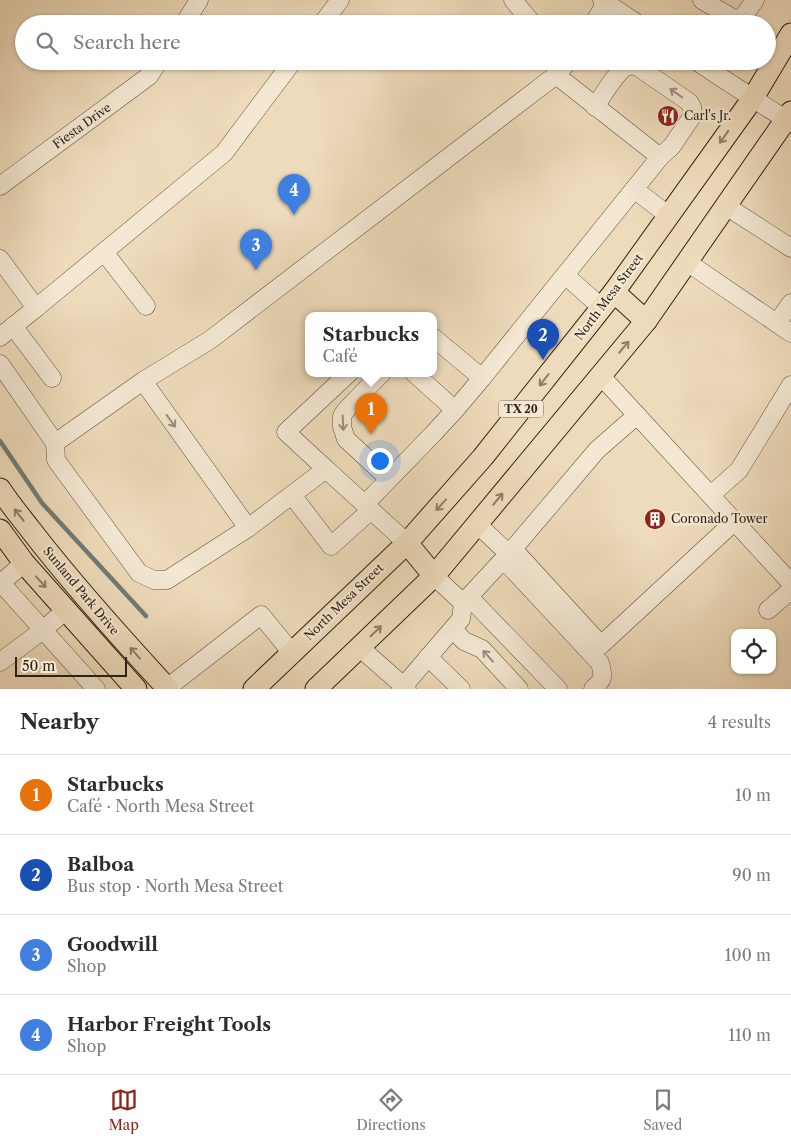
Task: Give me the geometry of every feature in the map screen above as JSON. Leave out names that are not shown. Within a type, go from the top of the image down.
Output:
[{"type":"main road","name":"North Mesa Street","points":[[776,59],[791,34]]},
{"type":"main road","name":"North Mesa Street","points":[[254,689],[407,543],[484,457],[608,299],[752,98],[769,70]]},
{"type":"main road","name":"TX 20","points":[[316,689],[434,576],[601,376],[646,321],[789,118]]},
{"type":"main road","points":[[608,299],[646,321]]},
{"type":"main road","name":"Sunland Park Drive","points":[[0,489],[76,586],[167,688]]},
{"type":"main road","name":"Sunland Park Drive","points":[[0,530],[24,563],[136,689]]},
{"type":"main road","points":[[407,543],[434,576]]},
{"type":"main road","points":[[24,563],[44,547]]},
{"type":"street","points":[[190,15],[199,0]]},
{"type":"street","points":[[329,15],[340,0]]},
{"type":"street","points":[[513,0],[526,15]]},
{"type":"street","points":[[702,0],[726,15]]},
{"type":"street","points":[[744,15],[755,0]]},
{"type":"street","points":[[602,15],[613,3],[627,15]]},
{"type":"street","name":"Fiesta Drive","points":[[0,186],[150,76],[154,70]]},
{"type":"street","points":[[52,378],[7,332],[224,152],[287,70]]},
{"type":"street","points":[[55,443],[143,381],[210,340],[559,70]]},
{"type":"street","points":[[567,70],[594,107],[660,157]]},
{"type":"street","points":[[594,107],[622,70]]},
{"type":"street","points":[[292,495],[331,546],[368,507],[389,480],[456,410],[660,157],[672,146],[693,115],[689,102],[644,70]]},
{"type":"street","points":[[710,70],[752,98],[789,118]]},
{"type":"street","points":[[634,189],[669,216]]},
{"type":"street","points":[[726,206],[791,248]]},
{"type":"street","points":[[104,252],[146,306]]},
{"type":"street","points":[[0,259],[36,308]]},
{"type":"street","points":[[687,262],[784,328],[791,303]]},
{"type":"street","points":[[565,275],[608,299]]},
{"type":"street","points":[[437,340],[482,378]]},
{"type":"street","points":[[0,364],[55,443],[56,460],[139,573],[154,580],[168,580],[248,528],[326,469]]},
{"type":"street","points":[[601,376],[791,583]]},
{"type":"street","points":[[345,377],[286,432],[407,543]]},
{"type":"street","points":[[378,377],[346,410],[342,416],[342,427],[346,439],[389,480]]},
{"type":"street","points":[[419,377],[456,410]]},
{"type":"street","points":[[143,381],[248,528]]},
{"type":"street","points":[[710,495],[739,470],[791,385]]},
{"type":"street","points":[[359,648],[404,688],[461,619],[466,600],[509,554],[597,450],[637,415]]},
{"type":"street","points":[[477,524],[601,645],[735,521]]},
{"type":"street","points":[[509,554],[600,663],[601,681],[593,689]]},
{"type":"street","points":[[24,563],[0,583],[96,689]]},
{"type":"street","points":[[434,576],[466,600],[558,689]]},
{"type":"street","points":[[768,610],[791,590]]},
{"type":"street","points":[[0,662],[66,610]]},
{"type":"street","points":[[167,688],[260,615],[292,653]]},
{"type":"street","points":[[453,629],[464,640],[482,648],[519,689]]},
{"type":"street","points":[[428,657],[461,689]]},
{"type":"waterway","points":[[0,441],[42,503],[146,616]]},
{"type":"place","name":"Carl's Jr.","points":[[668,116]]},
{"type":"place","name":"Harbor Freight Tools","points":[[294,215]]},
{"type":"place","name":"Goodwill","points":[[256,270]]},
{"type":"place","name":"Balboa","points":[[543,360]]},
{"type":"place","name":"Starbucks","points":[[371,434]]},
{"type":"place","name":"Coronado Tower","points":[[655,519]]}]
